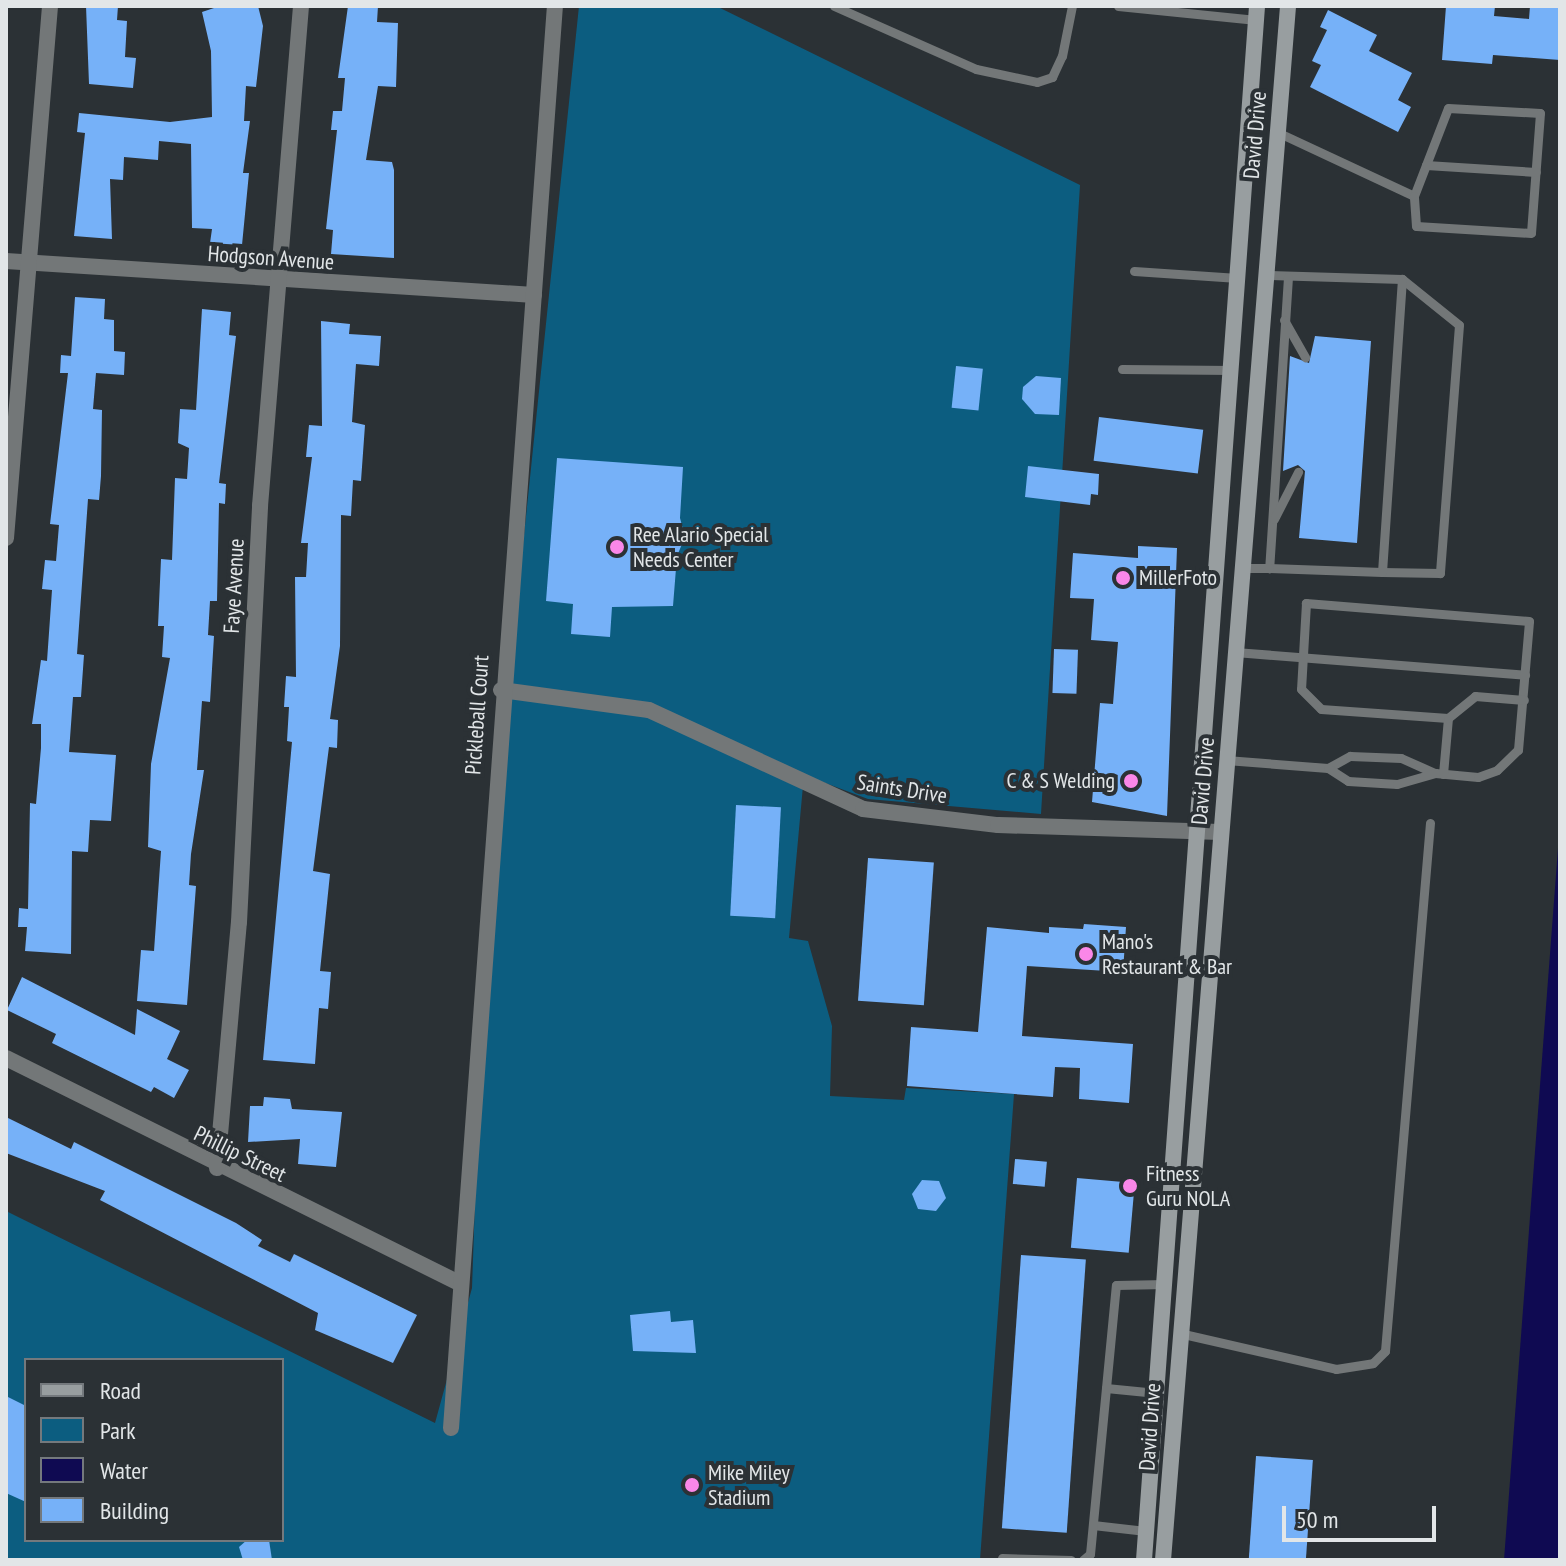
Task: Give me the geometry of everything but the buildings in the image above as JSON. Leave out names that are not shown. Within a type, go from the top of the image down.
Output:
[{"type":"main road","name":"David Drive","points":[[1163,1560],[1288,6]]},
{"type":"main road","name":"David Drive","points":[[1144,1560],[1257,13]]},
{"type":"street","points":[[6,538],[50,6]]},
{"type":"street","name":"Faye Avenue","points":[[217,1168],[301,6]]},
{"type":"street","name":"Pickleball Court","points":[[451,1428],[501,690],[555,6]]},
{"type":"street","name":"Hodgson Avenue","points":[[6,261],[534,295]]},
{"type":"street","name":"Saints Drive","points":[[501,690],[649,710],[863,809],[998,825],[1199,836],[1220,832]]},
{"type":"street","name":"Phillip Street","points":[[6,1058],[217,1168],[459,1283]]},
{"type":"lane","points":[[834,6],[976,69],[1037,82],[1052,77],[1062,56],[1072,6]]},
{"type":"lane","points":[[1118,6],[1257,13]]},
{"type":"lane","points":[[1448,108],[1540,113],[1531,233],[1416,226],[1414,196],[1448,108]]},
{"type":"lane","points":[[1277,132],[1414,196]]},
{"type":"lane","points":[[1426,165],[1536,172]]},
{"type":"lane","points":[[1134,271],[1238,278]]},
{"type":"lane","points":[[1242,568],[1440,573],[1459,325],[1402,279],[1266,275]]},
{"type":"lane","points":[[1269,568],[1288,277]]},
{"type":"lane","points":[[1382,572],[1402,279]]},
{"type":"lane","points":[[1284,320],[1305,357]]},
{"type":"lane","points":[[1122,369],[1232,370]]},
{"type":"lane","points":[[1272,522],[1298,472]]},
{"type":"lane","points":[[1226,760],[1328,768],[1348,781],[1397,784],[1439,774],[1478,777],[1508,762],[1518,750],[1529,621],[1306,603],[1301,689],[1321,709],[1448,718]]},
{"type":"lane","points":[[1235,652],[1525,675]]},
{"type":"lane","points":[[1439,774],[1448,718],[1475,696],[1524,700]]},
{"type":"lane","points":[[1328,768],[1350,756],[1401,758],[1439,774]]},
{"type":"lane","points":[[1179,1333],[1336,1369],[1373,1363],[1385,1351],[1430,823]]},
{"type":"lane","points":[[1083,1560],[1090,1554],[1116,1285],[1165,1284]]},
{"type":"lane","points":[[1106,1388],[1157,1393]]},
{"type":"lane","points":[[1093,1525],[1146,1531]]},
{"type":"lane","points":[[1002,1558],[1071,1560]]},
{"type":"green space","points":[[579,6],[716,6],[1080,185],[1041,814],[868,799],[804,775],[789,938],[808,941],[832,1026],[830,1096],[904,1100],[906,1088],[1014,1094],[980,1560],[6,1560],[6,1211],[435,1423],[472,1288],[485,911]]},
{"type":"water","points":[[1560,822],[1560,1560],[1504,1560]]},
{"type":"place","name":"Ree Alario Special Needs Center","points":[[617,547]]},
{"type":"place","name":"MillerFoto","points":[[1123,578]]},
{"type":"place","name":"C & S Welding","points":[[1131,781]]},
{"type":"place","name":"Mano's Restaurant & Bar","points":[[1086,954]]},
{"type":"place","name":"Fitness Guru NOLA","points":[[1130,1186]]},
{"type":"place","name":"Mike Miley Stadium","points":[[692,1485]]}]
